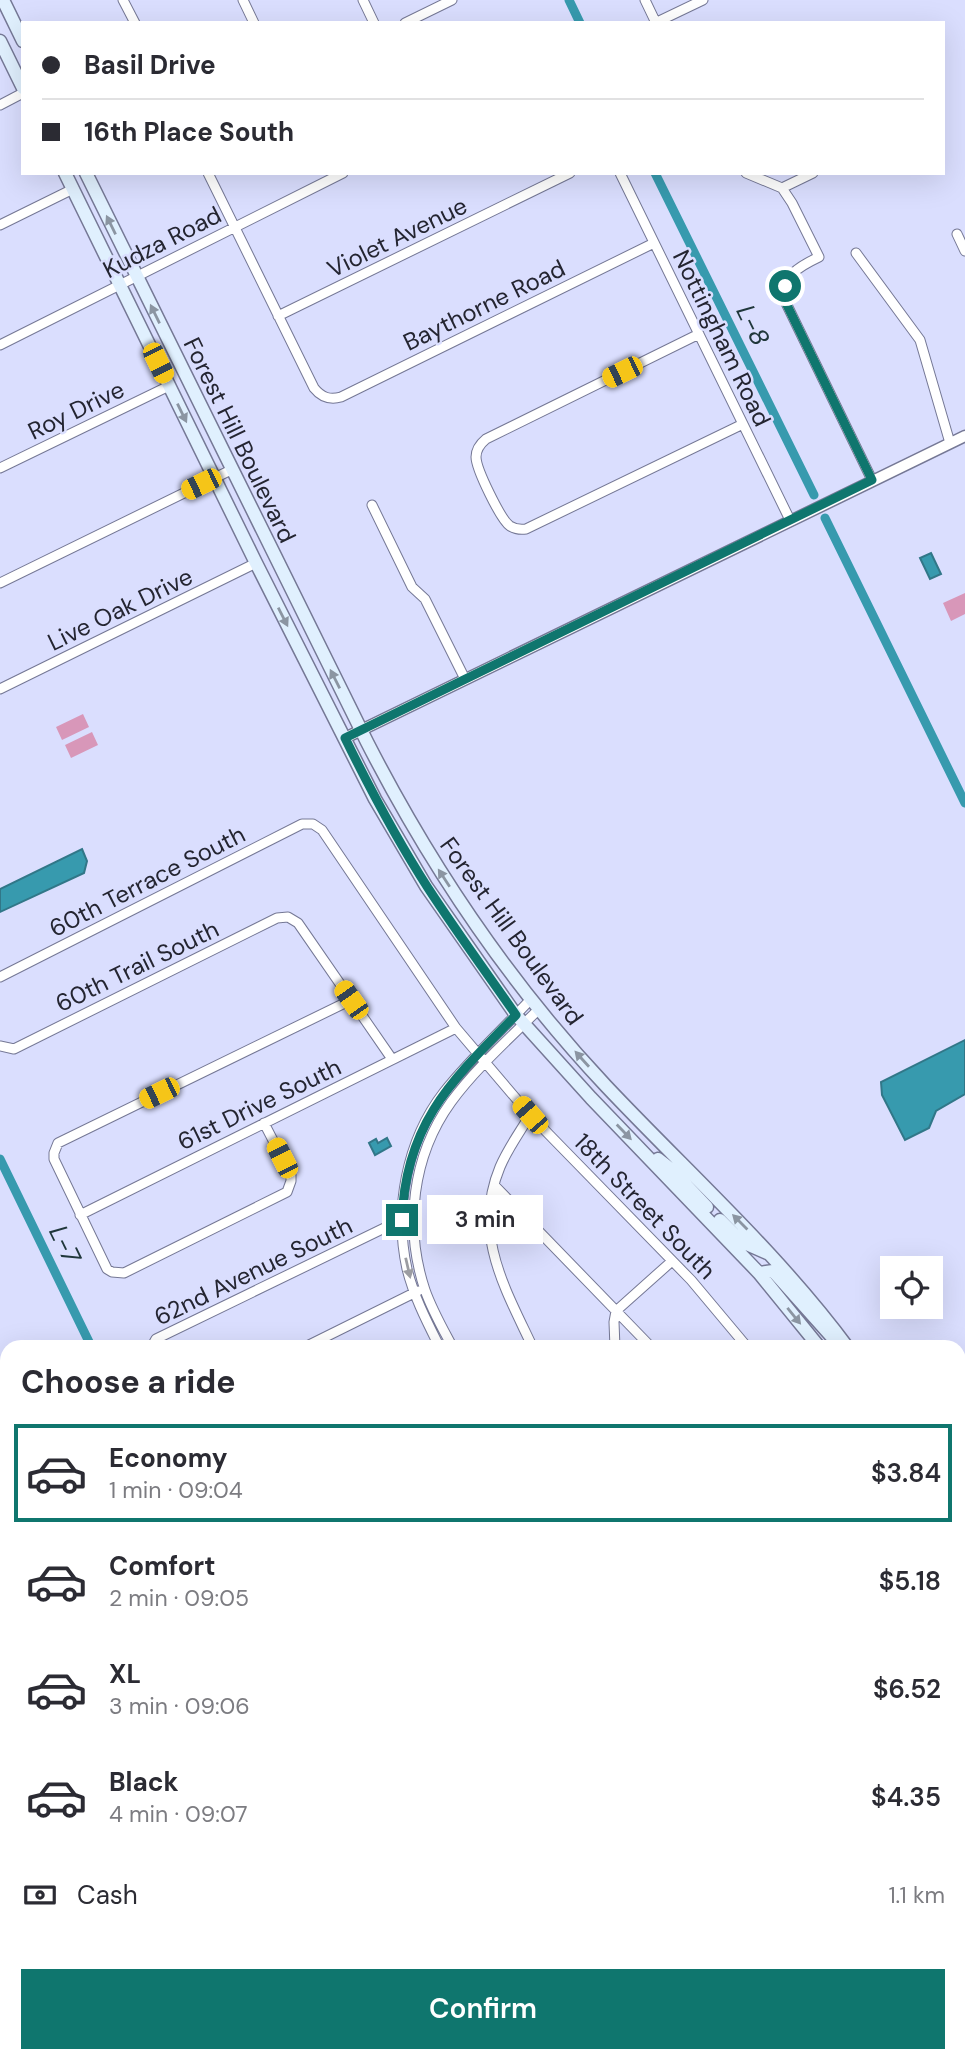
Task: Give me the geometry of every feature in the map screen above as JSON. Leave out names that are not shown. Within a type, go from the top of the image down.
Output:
[{"type":"main road","points":[[3,0],[21,37]]},
{"type":"main road","points":[[0,41],[21,84]]},
{"type":"main road","name":"Forest Hill Boulevard","points":[[66,175],[256,563],[375,799],[414,866],[452,925],[520,1019],[759,1273],[813,1340]]},
{"type":"main road","name":"Forest Hill Boulevard","points":[[87,175],[390,787],[441,874],[535,1004],[615,1095],[771,1254],[816,1305],[842,1340]]},
{"type":"main road","points":[[642,1151],[649,1152],[672,1170],[742,1242],[771,1254]]},
{"type":"main road","points":[[759,1273],[773,1271],[835,1340]]},
{"type":"street","points":[[123,0],[134,21]]},
{"type":"street","points":[[243,0],[253,21]]},
{"type":"street","points":[[363,0],[373,21]]},
{"type":"street","points":[[409,21],[452,0]]},
{"type":"street","points":[[645,0],[654,21]]},
{"type":"street","points":[[659,21],[704,0]]},
{"type":"street","points":[[0,105],[21,94]]},
{"type":"street","points":[[209,175],[278,316]]},
{"type":"street","name":"Violet Avenue","points":[[278,316],[566,175]]},
{"type":"street","name":"Nottingham Road","points":[[621,175],[790,520]]},
{"type":"street","points":[[751,175],[782,188],[792,202],[819,257],[790,275],[785,286],[785,301],[872,480]]},
{"type":"street","points":[[782,188],[809,175]]},
{"type":"street","name":"Kudza Road","points":[[0,345],[120,286],[330,176]]},
{"type":"street","points":[[0,225],[73,189]]},
{"type":"street","points":[[957,234],[965,251]]},
{"type":"street","name":"Baythorne Road","points":[[278,316],[314,388],[330,399],[354,391],[654,243]]},
{"type":"street","points":[[856,253],[920,340],[950,443]]},
{"type":"street","points":[[699,334],[486,439],[477,448],[478,466],[504,519],[519,530],[531,528],[743,424]]},
{"type":"street","name":"Roy Drive","points":[[0,468],[169,386]]},
{"type":"street","points":[[345,738],[965,436]]},
{"type":"street","points":[[0,583],[231,470]]},
{"type":"street","points":[[372,505],[412,587],[425,599],[465,679]]},
{"type":"street","name":"Live Oak Drive","points":[[0,689],[256,563]]},
{"type":"street","name":"60th Terrace South","points":[[0,977],[302,824],[313,824]]},
{"type":"street","name":"18th Street South","points":[[313,824],[323,831],[456,1028],[530,1115],[672,1261],[741,1340]]},
{"type":"street","name":"60th Trail South","points":[[1,1047],[14,1049],[277,918],[288,917],[298,923],[351,1000]]},
{"type":"street","points":[[264,1123],[291,1175],[290,1187],[282,1195],[124,1273],[112,1272],[104,1264],[54,1159],[55,1147],[63,1139],[351,1000],[392,1059]]},
{"type":"street","points":[[436,1340],[414,1293],[405,1257],[402,1220],[404,1187],[412,1156],[421,1132],[444,1092],[478,1054],[535,1004]]},
{"type":"street","points":[[449,1340],[425,1288],[415,1244],[413,1214],[420,1167],[431,1137],[453,1099],[520,1019]]},
{"type":"street","name":"61st Drive South","points":[[80,1215],[456,1028]]},
{"type":"street","points":[[529,1340],[499,1275],[492,1251],[489,1219],[494,1185],[508,1151],[530,1115]]},
{"type":"street","points":[[421,1132],[431,1137]]},
{"type":"street","points":[[494,1185],[644,1340]]},
{"type":"street","name":"62nd Avenue South","points":[[155,1340],[413,1214]]},
{"type":"street","points":[[615,1340],[616,1311],[672,1261]]},
{"type":"street","points":[[319,1340],[425,1288]]},
{"type":"shaded area","points":[[965,593],[965,614],[951,621],[943,603]]},
{"type":"shaded area","points":[[83,714],[89,727],[62,740],[56,727]]},
{"type":"shaded area","points":[[92,732],[98,745],[71,758],[65,745]]},
{"type":"water","points":[[931,553],[941,574],[930,579],[920,558]]},
{"type":"water","points":[[82,849],[87,861],[84,873],[0,912],[0,889]]},
{"type":"water","points":[[965,1040],[965,1094],[936,1111],[929,1128],[905,1140],[882,1095],[881,1082]]},
{"type":"water","points":[[387,1138],[391,1146],[375,1155],[369,1143],[376,1139],[378,1143]]},
{"type":"waterway","name":"L-8","points":[[569,0],[579,21]]},
{"type":"waterway","name":"L-8","points":[[656,175],[814,495]]},
{"type":"waterway","name":"L-8","points":[[825,518],[965,803]]},
{"type":"waterway","name":"L-7","points":[[0,1159],[88,1340]]},
{"type":"route","points":[[402,1220],[404,1187],[409,1164],[423,1126],[434,1106],[478,1054],[516,1015],[452,925],[400,844],[345,738],[872,480],[785,301],[785,286]]}]
